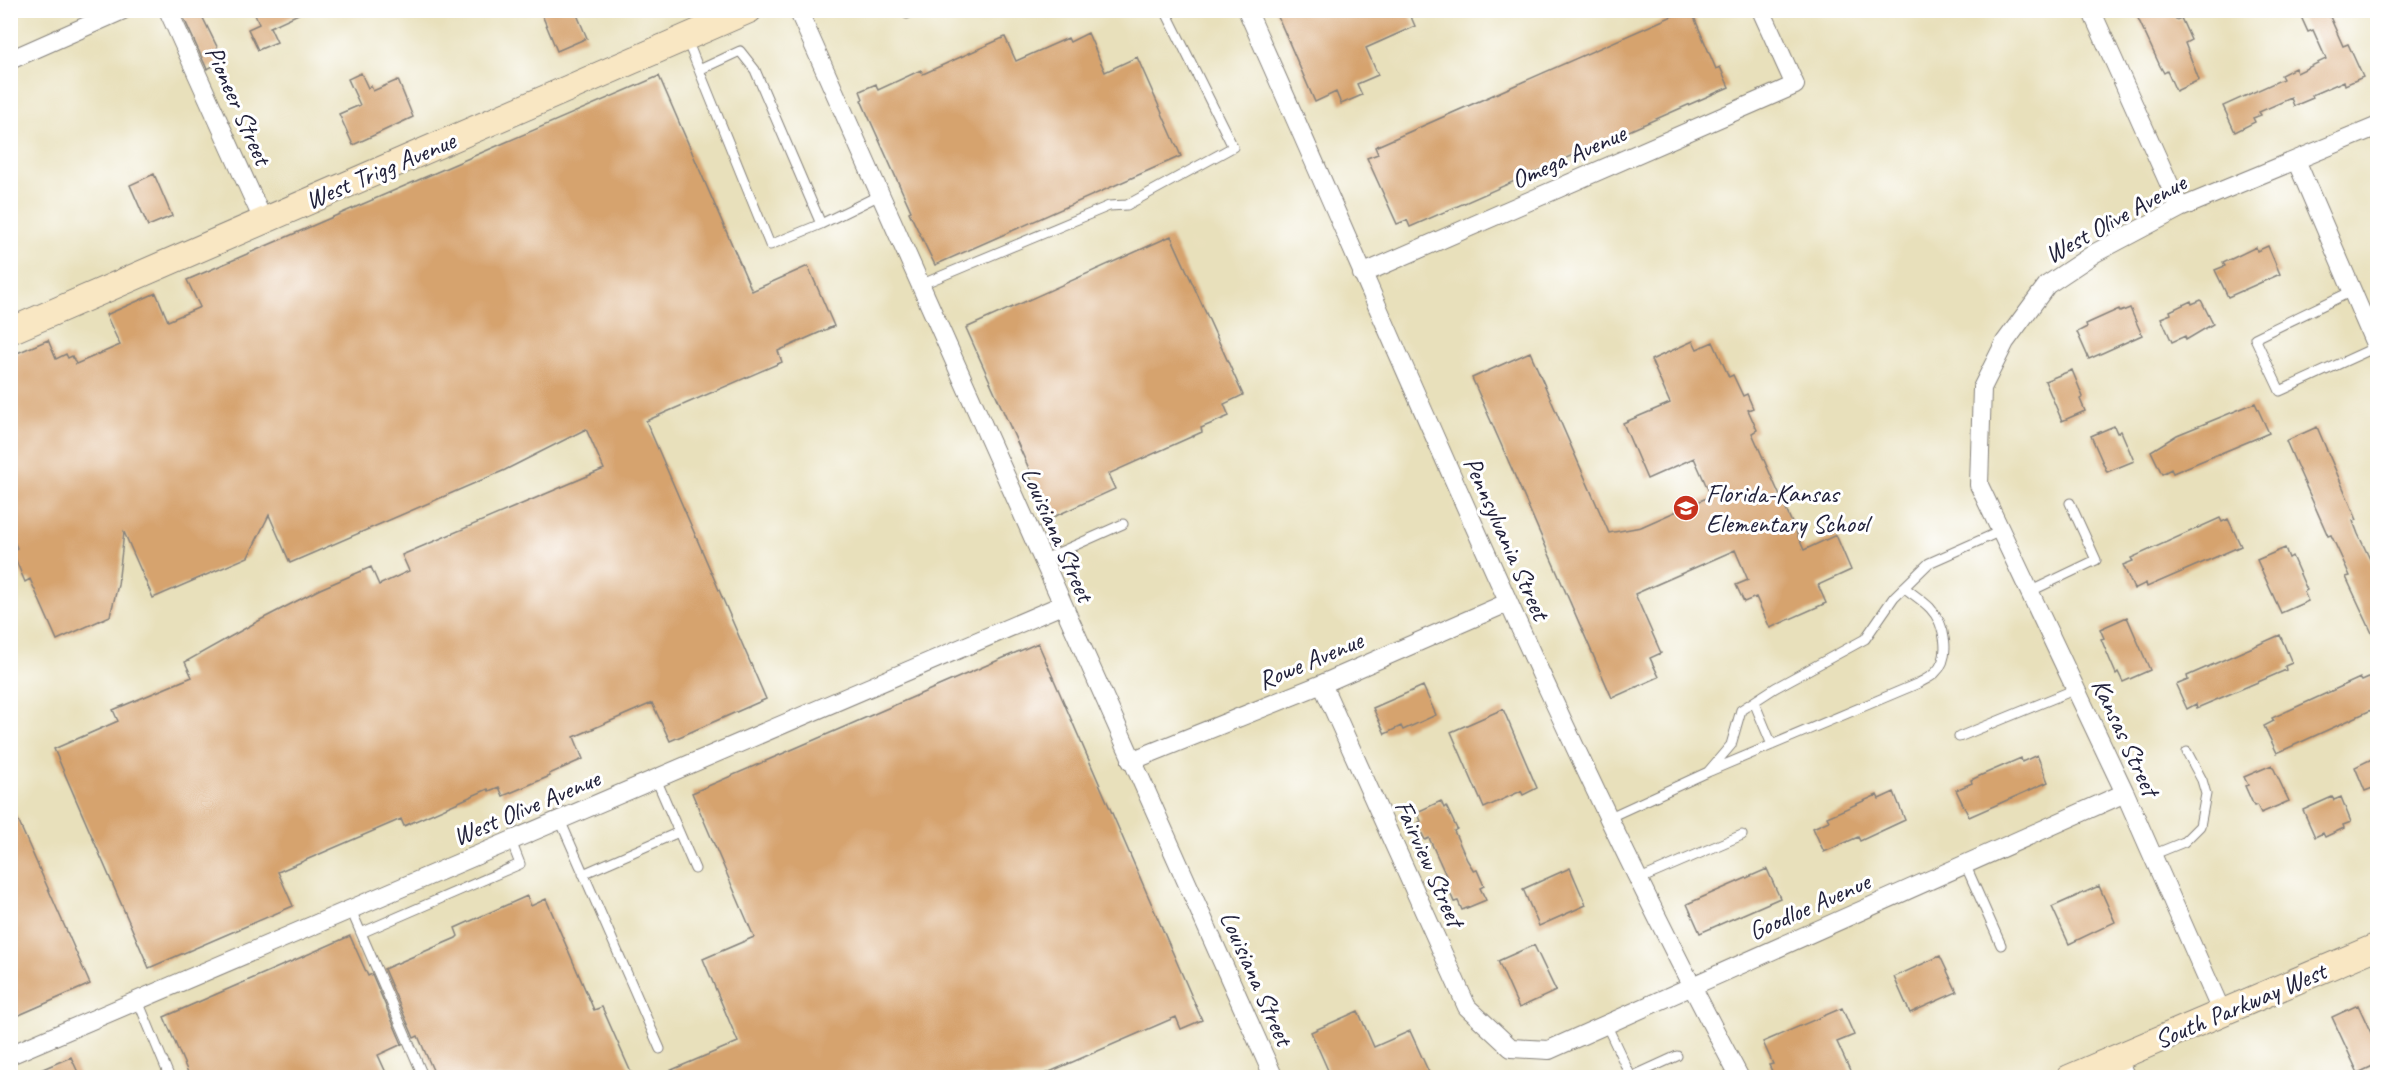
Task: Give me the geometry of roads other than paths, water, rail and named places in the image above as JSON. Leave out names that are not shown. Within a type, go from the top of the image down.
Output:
[{"type":"street","points":[[10,60],[123,10]]},
{"type":"street","name":"Pioneer Street","points":[[168,10],[262,220]]},
{"type":"street","name":"West Trigg Avenue","points":[[10,331],[749,10]]},
{"type":"street","name":"Louisiana Street","points":[[798,10],[1131,761],[1274,1077]]},
{"type":"street","name":"Pennsylvania Street","points":[[1247,10],[1507,603],[1691,986],[1740,1077]]},
{"type":"street","name":"Omega Avenue","points":[[1362,274],[1795,85],[1761,10]]},
{"type":"street","points":[[2091,10],[2180,208]]},
{"type":"street","name":"West Olive Avenue","points":[[1979,485],[1982,388],[2012,333],[2047,285],[2095,253],[2180,208],[2378,126]]},
{"type":"street","points":[[2296,160],[2377,349]]},
{"type":"street","name":"Kansas Street","points":[[1979,485],[2125,793],[2223,1013]]},
{"type":"street","name":"Rowe Avenue","points":[[1131,761],[1322,684],[1507,603]]},
{"type":"street","name":"West Olive Avenue","points":[[10,1055],[1062,605]]},
{"type":"street","name":"Fairview Street","points":[[1322,684],[1467,1007],[1511,1048]]},
{"type":"street","name":"Goodloe Avenue","points":[[1511,1048],[1549,1050],[2125,793]]},
{"type":"street","name":"South Parkway West","points":[[2069,1077],[2121,1067],[2223,1013],[2378,946]]},
{"type":"lane","points":[[906,10],[907,14],[915,10]]},
{"type":"lane","points":[[920,285],[1109,206],[1127,205],[1233,147],[1165,10]]},
{"type":"lane","points":[[686,38],[770,245],[821,224],[880,195]]},
{"type":"lane","points":[[699,70],[740,51],[755,70],[821,224]]},
{"type":"lane","points":[[2352,291],[2255,338],[2280,391],[2377,349]]},
{"type":"lane","points":[[2030,592],[2097,560],[2070,503]]},
{"type":"lane","points":[[1042,560],[1123,525]]},
{"type":"lane","points":[[1708,772],[1731,745],[1741,710],[1775,688],[1865,639],[1894,597],[1929,563],[2001,531]]},
{"type":"lane","points":[[1610,817],[1708,772],[1919,683],[1935,673],[1943,661],[1945,645],[1940,627],[1931,609],[1904,587]]},
{"type":"lane","points":[[1959,736],[2076,689]]},
{"type":"lane","points":[[1754,702],[1772,745]]},
{"type":"lane","points":[[2152,855],[2184,842],[2200,826],[2206,794],[2202,780],[2187,752]]},
{"type":"lane","points":[[656,779],[695,869]]},
{"type":"lane","points":[[560,820],[660,1049]]},
{"type":"lane","points":[[583,874],[679,832]]},
{"type":"lane","points":[[1640,879],[1742,835]]},
{"type":"lane","points":[[361,933],[520,864],[511,841]]},
{"type":"lane","points":[[1965,864],[2001,945]]},
{"type":"lane","points":[[351,910],[424,1077]]},
{"type":"lane","points":[[138,1001],[170,1077]]},
{"type":"lane","points":[[1606,1024],[1631,1077],[1677,1056]]},
{"type":"place","name":"Florida-Kansas Elementary School","points":[[1686,508]]}]
